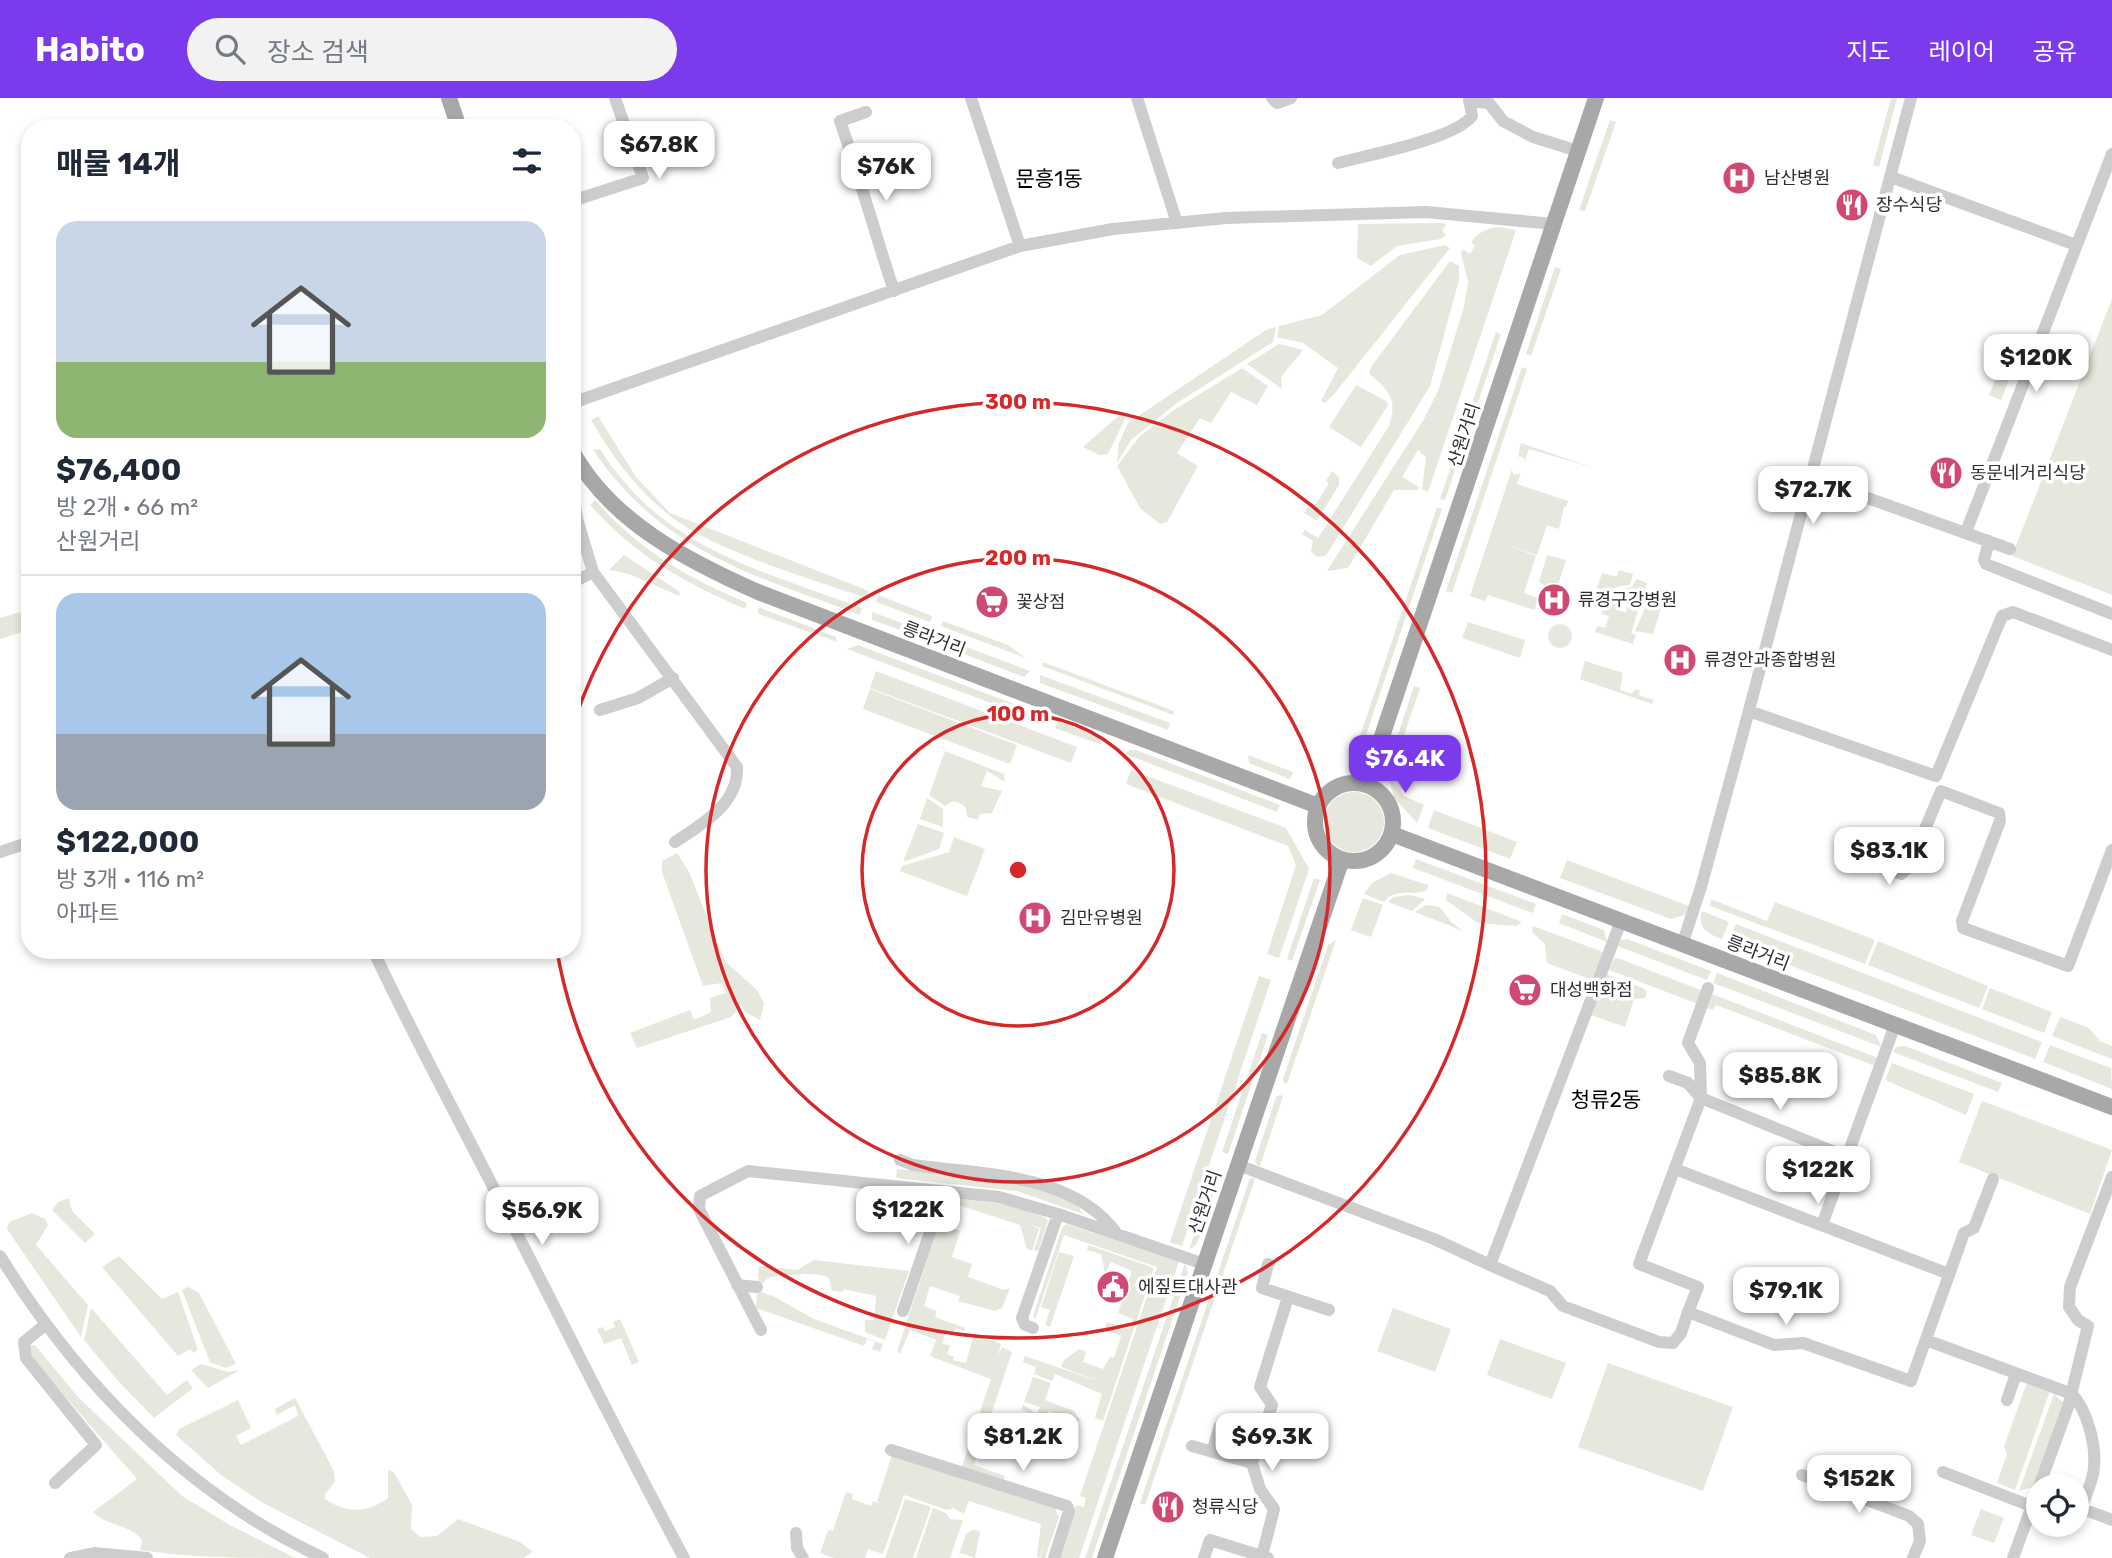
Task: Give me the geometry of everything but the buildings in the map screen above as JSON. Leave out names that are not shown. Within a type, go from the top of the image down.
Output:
[{"type":"main road","points":[[449,98],[456,119]]},
{"type":"main road","name":"산원거리","points":[[1366,784],[1596,98]]},
{"type":"main road","name":"릉라거리","points":[[581,464],[599,488],[648,533],[707,570],[758,593],[1318,806]]},
{"type":"main road","points":[[1366,784],[1385,797],[1391,808],[1392,834],[1387,844],[1369,858],[1359,861],[1342,859],[1324,848],[1317,837],[1314,824],[1318,806],[1329,791],[1340,785],[1366,784]]},
{"type":"main road","name":"릉라거리","points":[[1392,834],[2112,1107]]},
{"type":"main road","name":"산원거리","points":[[1105,1558],[1342,859]]},
{"type":"street","points":[[581,198],[643,178],[615,98]]},
{"type":"street","points":[[971,98],[1020,246]]},
{"type":"street","points":[[1137,98],[1177,223]]},
{"type":"street","points":[[1272,98],[1277,103],[1291,98]]},
{"type":"street","points":[[1682,945],[1701,887],[1749,712],[1911,98]]},
{"type":"street","points":[[1338,163],[1424,141],[1451,130],[1472,116],[1469,99],[1489,103],[1503,121],[1533,137],[1578,151]]},
{"type":"street","points":[[866,111],[840,121],[869,203],[870,221],[894,291]]},
{"type":"street","points":[[1966,532],[2112,155]]},
{"type":"street","points":[[1891,177],[2076,245]]},
{"type":"street","points":[[581,400],[1020,246],[1113,229],[1226,218],[1450,212],[1554,224]]},
{"type":"street","points":[[1809,477],[2010,549]]},
{"type":"street","points":[[581,532],[593,572],[737,767],[738,780],[725,804],[675,842]]},
{"type":"street","points":[[1989,541],[1984,560],[1986,564],[2112,614]]},
{"type":"street","points":[[581,578],[593,572]]},
{"type":"street","points":[[1864,860],[1900,874],[1909,867],[1941,792],[1936,776],[2002,617],[2013,612],[2112,650]]},
{"type":"street","points":[[600,710],[638,698],[673,678]]},
{"type":"street","points":[[1749,712],[1936,776]]},
{"type":"street","points":[[1941,792],[1999,813],[2000,821],[1962,921],[1963,928],[2068,966],[2112,850]]},
{"type":"street","points":[[0,852],[21,845]]},
{"type":"street","points":[[1490,1265],[1621,921]]},
{"type":"street","points":[[377,959],[422,1055],[684,1558]]},
{"type":"street","points":[[1238,1166],[1434,1238],[1550,1291],[1563,1306],[1659,1342],[1673,1343],[1681,1333],[1698,1287],[1639,1264],[1701,1098],[1700,1063],[1688,1043],[1708,988]]},
{"type":"street","points":[[1822,1225],[1895,1025]]},
{"type":"street","points":[[1669,1076],[1688,1083],[1701,1098],[1847,1157]]},
{"type":"street","points":[[900,1160],[913,1165],[1018,1178],[1068,1195],[1106,1219],[1117,1234]]},
{"type":"street","points":[[1675,1169],[1949,1274]]},
{"type":"street","points":[[761,1330],[699,1209],[700,1196],[748,1171],[832,1184],[1014,1200],[1205,1264]]},
{"type":"street","points":[[2044,1474],[2072,1394],[2088,1325],[2078,1320],[2068,1307],[2070,1287],[2112,1177]]},
{"type":"street","points":[[1688,1312],[1774,1345],[1803,1343],[1910,1381],[1964,1233],[1973,1228],[1993,1179]]},
{"type":"street","points":[[903,1311],[944,1192]]},
{"type":"street","points":[[1033,1328],[1025,1325],[1023,1318],[1036,1258],[1058,1214]]},
{"type":"street","points":[[0,1256],[45,1325],[100,1391],[168,1457],[237,1509],[323,1558]]},
{"type":"street","points":[[1268,1264],[1262,1288],[1329,1310]]},
{"type":"street","points":[[737,1285],[757,1287]]},
{"type":"street","points":[[1204,1558],[1210,1540],[1265,1557],[1274,1509],[1260,1489],[1252,1464],[1272,1405],[1260,1387],[1287,1297]]},
{"type":"street","points":[[45,1325],[24,1342],[26,1358],[96,1445],[55,1483]]},
{"type":"street","points":[[1926,1340],[2072,1394],[2082,1405],[2087,1421],[2094,1467],[2089,1481]]},
{"type":"street","points":[[2007,1400],[2016,1374]]},
{"type":"street","points":[[1212,1452],[1220,1426]]},
{"type":"street","points":[[1192,1446],[1252,1464]]},
{"type":"street","points":[[891,1450],[1062,1497],[1069,1511],[1054,1558]]},
{"type":"street","points":[[1943,1472],[2026,1504]]},
{"type":"street","points":[[1801,1475],[1909,1516],[1918,1524],[1920,1541],[1913,1558]]},
{"type":"street","points":[[2089,1512],[2112,1520]]},
{"type":"street","points":[[2012,1558],[2026,1520]]},
{"type":"street","points":[[796,1533],[797,1548],[803,1558]]},
{"type":"street","points":[[69,1558],[94,1553],[147,1558]]},
{"type":"shaded area","points":[[1891,98],[1897,98],[1879,167],[1873,165]]},
{"type":"shaded area","points":[[1610,120],[1616,122],[1585,211],[1579,210]]},
{"type":"shaded area","points":[[1358,224],[1446,225],[1442,230],[1446,235],[1441,239],[1397,246],[1371,266],[1357,258]]},
{"type":"shaded area","points":[[1499,227],[1516,230],[1428,492],[1422,489],[1426,457],[1418,450],[1402,477],[1419,487],[1418,490],[1394,490],[1348,568],[1327,571],[1424,419],[1438,391],[1464,307],[1468,282],[1461,253],[1463,249],[1470,254],[1475,246],[1471,242],[1477,236]]},
{"type":"shaded area","points":[[1445,245],[1450,248],[1335,393],[1325,403],[1321,401],[1338,368],[1303,343],[1277,337],[1279,326],[1322,315],[1400,255]]},
{"type":"shaded area","points":[[1450,261],[1459,266],[1459,280],[1430,386],[1329,551],[1325,556],[1317,557],[1311,552],[1313,541],[1302,534],[1305,530],[1318,538],[1389,426],[1392,416],[1390,396],[1369,373],[1371,367]]},
{"type":"shaded area","points":[[1555,267],[1561,269],[1531,356],[1526,354]]},
{"type":"shaded area","points":[[2112,299],[2112,595],[2012,556]]},
{"type":"shaded area","points":[[1276,327],[1273,342],[1177,403],[1131,440],[1117,463],[1119,443],[1128,423],[1266,330]]},
{"type":"shaded area","points":[[1496,332],[1501,334],[1445,500],[1440,499]]},
{"type":"shaded area","points":[[1279,344],[1303,350],[1281,377],[1282,389],[1247,364]]},
{"type":"shaded area","points":[[1522,367],[1527,369],[1452,593],[1446,591]]},
{"type":"shaded area","points":[[1242,368],[1268,386],[1257,405],[1231,392],[1211,423],[1200,418],[1177,453],[1198,466],[1167,522],[1160,524],[1140,508],[1117,466],[1139,437],[1174,410]]},
{"type":"shaded area","points":[[1999,370],[2011,375],[2001,400],[1989,395]]},
{"type":"shaded area","points":[[1356,385],[1386,401],[1388,405],[1361,447],[1329,427]]},
{"type":"shaded area","points":[[1123,412],[1126,417],[1108,454],[1100,455],[1083,447]]},
{"type":"shaded area","points":[[598,416],[636,477],[670,513],[869,591],[866,598],[736,552],[688,528],[657,505],[625,471],[591,420]]},
{"type":"shaded area","points":[[1521,443],[1594,468],[1529,449],[1524,463],[1524,458],[1519,456],[1517,460]]},
{"type":"shaded area","points":[[600,449],[625,483],[653,511],[683,533],[750,567],[862,608],[860,615],[746,572],[680,536],[649,513],[620,485],[593,450]]},
{"type":"shaded area","points":[[1512,469],[1513,474],[1518,475],[1521,472],[1517,484],[1568,501],[1559,529],[1547,525],[1537,555],[1506,545],[1536,556],[1524,593],[1537,598],[1535,610],[1488,595],[1485,601],[1470,596]]},
{"type":"shaded area","points":[[1332,471],[1339,477],[1339,485],[1317,521],[1304,513],[1310,504],[1315,506],[1329,483],[1326,481]]},
{"type":"shaded area","points":[[595,500],[647,548],[704,583],[747,603],[745,609],[681,578],[643,553],[590,505]]},
{"type":"shaded area","points":[[1437,507],[1442,509],[1359,756],[1354,754]]},
{"type":"shaded area","points":[[624,555],[680,592],[679,596],[629,574],[609,570]]},
{"type":"shaded area","points":[[1547,555],[1566,560],[1558,585],[1550,589],[1539,582]]},
{"type":"shaded area","points":[[1619,570],[1633,574],[1630,585],[1614,589],[1606,605],[1594,605],[1587,592],[1595,594],[1602,573],[1617,577]]},
{"type":"shaded area","points":[[1636,579],[1647,583],[1631,633],[1636,635],[1633,644],[1595,632],[1597,626],[1605,628],[1609,616],[1601,614],[1603,609],[1608,610],[1612,596],[1620,598],[1617,610],[1626,612],[1632,592],[1627,590],[1625,596],[1613,592],[1632,587]]},
{"type":"shaded area","points":[[878,595],[932,616],[930,622],[876,602]]},
{"type":"shaded area","points":[[1646,597],[1663,602],[1653,634],[1635,631],[1647,604]]},
{"type":"shaded area","points":[[761,608],[836,637],[837,642],[759,614],[757,609]]},
{"type":"shaded area","points":[[20,612],[21,633],[0,639],[0,618]]},
{"type":"shaded area","points":[[872,612],[926,632],[925,635],[920,637],[872,620]]},
{"type":"shaded area","points":[[943,621],[1008,645],[1026,658],[941,626]]},
{"type":"shaded area","points":[[1468,622],[1525,640],[1520,658],[1462,638]]},
{"type":"shaded area","points":[[1560,624],[1568,628],[1572,636],[1568,644],[1560,648],[1552,644],[1548,636],[1552,628]]},
{"type":"shaded area","points":[[937,636],[1030,671],[1024,677],[935,643]]},
{"type":"shaded area","points":[[858,645],[1022,707],[1020,714],[847,649]]},
{"type":"shaded area","points":[[1585,661],[1623,673],[1620,690],[1632,694],[1635,689],[1640,691],[1639,695],[1654,700],[1652,704],[1580,679]]},
{"type":"shaded area","points":[[1043,662],[1174,711],[1173,715],[1042,666]]},
{"type":"shaded area","points":[[876,671],[1077,747],[1071,763],[870,688]]},
{"type":"shaded area","points":[[1040,675],[1170,723],[1168,730],[1040,683]]},
{"type":"shaded area","points":[[1414,686],[1420,688],[1393,767],[1388,765]]},
{"type":"shaded area","points":[[870,689],[1017,745],[1010,764],[863,709]]},
{"type":"shaded area","points":[[1058,721],[1097,736],[1102,745],[1055,728]]},
{"type":"shaded area","points":[[1130,750],[1280,805],[1277,812],[1125,754]]},
{"type":"shaded area","points":[[945,751],[1004,774],[1005,782],[987,771],[981,786],[1002,791],[992,813],[980,814],[978,820],[967,817],[966,808],[961,804],[953,802],[945,806],[929,795]]},
{"type":"shaded area","points":[[1248,755],[1293,772],[1290,779],[1249,763]]},
{"type":"shaded area","points":[[1131,770],[1286,828],[1309,869],[1279,958],[1267,954],[1296,865],[1288,846],[1126,784]]},
{"type":"shaded area","points":[[1389,777],[1404,796],[1424,805],[1417,823],[1394,798]]},
{"type":"shaded area","points":[[1354,792],[1371,797],[1379,805],[1384,822],[1379,839],[1371,847],[1354,852],[1337,847],[1329,839],[1324,822],[1329,805],[1337,797]]},
{"type":"shaded area","points":[[927,798],[943,809],[943,827],[920,819]]},
{"type":"shaded area","points":[[1434,810],[1517,842],[1510,859],[1428,828]]},
{"type":"shaded area","points":[[918,824],[944,833],[939,849],[903,862]]},
{"type":"shaded area","points":[[954,837],[985,849],[967,896],[900,871],[902,866],[949,852]]},
{"type":"shaded area","points":[[677,853],[689,872],[725,961],[758,991],[764,1004],[760,1020],[745,1012],[741,1005],[731,1017],[637,1048],[630,1033],[690,1010],[694,1020],[711,1012],[710,998],[726,993],[722,983],[703,986],[662,872],[662,861]]},
{"type":"shaded area","points":[[1416,859],[1536,904],[1533,913],[1413,868]]},
{"type":"shaded area","points":[[1567,860],[1689,906],[1685,915],[1671,919],[1560,878]]},
{"type":"shaded area","points":[[1391,873],[1428,885],[1428,889],[1417,893],[1394,894],[1384,902],[1364,894],[1372,883]]},
{"type":"shaded area","points":[[1314,878],[1320,880],[1292,961],[1287,959]]},
{"type":"shaded area","points":[[1447,893],[1522,922],[1516,926],[1478,923],[1446,900]]},
{"type":"shaded area","points":[[1411,895],[1425,899],[1412,911],[1388,902],[1393,897]]},
{"type":"shaded area","points":[[1363,898],[1383,905],[1371,937],[1351,930]]},
{"type":"shaded area","points":[[1711,899],[1767,921],[1775,902],[1875,940],[1865,964],[1710,906]]},
{"type":"shaded area","points":[[1426,905],[1440,907],[1451,922],[1463,931],[1415,912]]},
{"type":"shaded area","points":[[1702,911],[1729,922],[1722,939],[1702,926]]},
{"type":"shaded area","points":[[1562,914],[1604,930],[1607,942],[1559,923]]},
{"type":"shaded area","points":[[1736,924],[2042,1042],[2035,1059],[1729,942]]},
{"type":"shaded area","points":[[1533,926],[1603,952],[1592,980],[1547,963],[1545,944],[1532,932]]},
{"type":"shaded area","points":[[1627,939],[1711,971],[1707,980],[1617,946],[1620,940]]},
{"type":"shaded area","points":[[1336,940],[1287,1084],[1284,1083],[1283,1079],[1328,945]]},
{"type":"shaded area","points":[[1878,941],[1988,986],[1979,1008],[1868,965]]},
{"type":"shaded area","points":[[1618,958],[1703,991],[1698,1004],[1609,970],[1614,959]]},
{"type":"shaded area","points":[[1717,973],[1876,1035],[1882,1047],[1713,983]]},
{"type":"shaded area","points":[[1606,974],[1647,992],[1645,998],[1634,999],[1625,1027],[1591,1015]]},
{"type":"shaded area","points":[[1259,976],[1271,980],[1182,1246],[1170,1242]]},
{"type":"shaded area","points":[[1990,988],[2052,1012],[2044,1033],[1982,1009]]},
{"type":"shaded area","points":[[1712,994],[1878,1058],[1875,1066],[1716,1005],[1713,1010],[1707,1008]]},
{"type":"shaded area","points":[[2060,1017],[2089,1028],[2100,1041],[2112,1046],[2112,1059],[2052,1036]]},
{"type":"shaded area","points":[[1262,1033],[1268,1035],[1228,1154],[1222,1152]]},
{"type":"shaded area","points":[[2050,1045],[2111,1068],[2112,1089],[2043,1062]]},
{"type":"shaded area","points":[[1905,1046],[2002,1083],[1998,1092],[1893,1052],[1896,1047]]},
{"type":"shaded area","points":[[1892,1063],[1974,1094],[1966,1115],[1885,1080]]},
{"type":"shaded area","points":[[1283,1096],[1260,1166],[1255,1161],[1276,1097]]},
{"type":"shaded area","points":[[1982,1101],[2112,1150],[2090,1214],[1959,1162]]},
{"type":"shaded area","points":[[897,1169],[1023,1183],[1073,1200],[1083,1214],[1017,1191],[896,1178]]},
{"type":"shaded area","points":[[1250,1178],[1255,1179],[1145,1505],[1140,1503]]},
{"type":"shaded area","points":[[1212,1180],[1218,1182],[1197,1244],[1189,1250]]},
{"type":"shaded area","points":[[69,1198],[72,1211],[95,1234],[85,1243],[52,1210],[58,1202]]},
{"type":"shaded area","points":[[951,1198],[1010,1205],[1044,1217],[1048,1221],[1038,1251],[1034,1250],[1041,1228],[1030,1225],[1039,1229],[1032,1251],[1027,1249],[1020,1225],[958,1205],[950,1227],[960,1231],[952,1257],[972,1264],[968,1277],[1004,1290],[1010,1288],[1002,1308],[995,1311],[958,1301],[960,1296],[930,1286],[924,1306],[937,1311],[935,1317],[965,1328],[964,1331],[956,1328],[953,1335],[946,1332],[942,1343],[950,1346],[947,1354],[954,1357],[953,1360],[966,1363],[974,1334],[1001,1344],[998,1356],[1002,1347],[1012,1352],[974,1465],[1005,1476],[1003,1480],[961,1469],[991,1379],[930,1356],[936,1340],[910,1330],[900,1354],[897,1351],[947,1201]]},
{"type":"shaded area","points":[[32,1213],[45,1219],[48,1225],[36,1245],[88,1305],[81,1337],[7,1229],[9,1222]]},
{"type":"shaded area","points":[[1066,1224],[1179,1261],[1079,1558],[1058,1558],[1076,1505],[1084,1507],[1086,1498],[1080,1496],[1157,1267],[1064,1235],[1035,1320],[1033,1316],[1062,1228]]},
{"type":"shaded area","points":[[1088,1245],[1154,1268],[1103,1421],[1095,1418],[1102,1394],[1055,1374],[1052,1381],[1034,1374],[1036,1367],[1023,1362],[1025,1356],[1106,1384],[1061,1367],[1064,1360],[1079,1349],[1086,1352],[1083,1362],[1103,1369],[1110,1357],[1114,1358],[1121,1336],[1104,1330],[1107,1322],[1129,1329],[1133,1319],[1118,1313],[1132,1271],[1111,1262],[1105,1273],[1101,1254],[1087,1250]]},
{"type":"shaded area","points":[[1059,1252],[1074,1256],[1050,1327],[1045,1325],[1050,1310],[1041,1307]]},
{"type":"shaded area","points":[[119,1256],[162,1299],[178,1292],[198,1350],[193,1353],[190,1349],[178,1356],[102,1267]]},
{"type":"shaded area","points":[[814,1260],[909,1271],[885,1340],[865,1332],[865,1320],[874,1320],[876,1296],[844,1289],[843,1292],[832,1291],[829,1278],[817,1275],[772,1277],[758,1284],[759,1266],[797,1270]]},
{"type":"shaded area","points":[[1185,1263],[1188,1273],[1092,1558],[1085,1558]]},
{"type":"shaded area","points":[[189,1287],[199,1293],[236,1364],[226,1368],[210,1362],[182,1290]]},
{"type":"shaded area","points":[[757,1291],[773,1296],[814,1319],[883,1344],[880,1352],[872,1349],[875,1342],[867,1339],[864,1346],[756,1308]]},
{"type":"shaded area","points":[[91,1308],[167,1395],[187,1380],[193,1388],[154,1418],[84,1340]]},
{"type":"shaded area","points":[[1393,1308],[1451,1329],[1435,1372],[1377,1351]]},
{"type":"shaded area","points":[[620,1319],[639,1362],[632,1365],[621,1338],[604,1344],[597,1329],[603,1327],[605,1331],[615,1327],[613,1322]]},
{"type":"shaded area","points":[[1500,1339],[1566,1363],[1552,1399],[1487,1375]]},
{"type":"shaded area","points":[[28,1345],[35,1345],[78,1397],[182,1496],[230,1525],[295,1558],[198,1556],[140,1550],[142,1540],[138,1535],[98,1517],[93,1512],[137,1479],[35,1362]]},
{"type":"shaded area","points":[[1608,1363],[1733,1407],[1703,1491],[1578,1447]]},
{"type":"shaded area","points":[[201,1364],[228,1372],[240,1370],[208,1388],[191,1370]]},
{"type":"shaded area","points":[[1033,1377],[1051,1383],[1045,1400],[1074,1411],[1081,1422],[1049,1411],[1040,1436],[1037,1413],[1040,1407],[1024,1402]]},
{"type":"shaded area","points":[[2027,1383],[2050,1391],[2015,1490],[1997,1483],[2007,1454],[2004,1446]]},
{"type":"shaded area","points":[[2054,1394],[2064,1403],[2038,1474],[2026,1474],[2026,1489],[2019,1491]]},
{"type":"shaded area","points":[[295,1398],[334,1471],[335,1482],[325,1494],[325,1499],[349,1509],[372,1507],[388,1498],[388,1470],[394,1472],[412,1505],[411,1529],[420,1537],[437,1536],[458,1519],[520,1542],[533,1552],[523,1558],[370,1558],[263,1503],[221,1475],[176,1435],[179,1429],[238,1400],[251,1428],[236,1436],[241,1445],[298,1416],[295,1405],[277,1415],[275,1409]]},
{"type":"shaded area","points":[[1023,1404],[1035,1413],[1038,1436],[1029,1460],[1017,1455],[1029,1413],[1021,1410]]},
{"type":"shaded area","points":[[892,1455],[1057,1507],[1059,1517],[1045,1558],[1040,1558],[1044,1545],[1039,1558],[1037,1556],[1041,1524],[969,1501],[964,1514],[953,1508],[947,1510],[904,1495],[883,1554],[868,1549],[865,1558],[834,1558],[820,1553],[828,1530],[833,1531],[846,1492],[853,1494],[852,1499],[871,1506],[873,1501],[883,1504],[877,1501]]},
{"type":"shaded area","points":[[905,1499],[931,1507],[913,1558],[885,1558]]},
{"type":"shaded area","points":[[933,1508],[946,1513],[950,1519],[963,1520],[950,1558],[916,1558]]},
{"type":"shaded area","points":[[1981,1509],[2004,1518],[1994,1543],[1971,1535]]},
{"type":"shaded area","points":[[974,1529],[980,1532],[975,1558],[961,1553],[958,1558],[966,1534]]},
{"type":"place","name":"남산병원","points":[[1739,178]]},
{"type":"place","name":"장수식당","points":[[1852,205]]},
{"type":"place","name":"동문네거리식당","points":[[1946,473]]},
{"type":"place","name":"류경구강병원","points":[[1554,600]]},
{"type":"place","name":"꽃상점","points":[[992,602]]},
{"type":"place","name":"류경안과종합병원","points":[[1680,660]]},
{"type":"place","name":"김만유병원","points":[[1035,918]]},
{"type":"place","name":"대성백화점","points":[[1525,990]]},
{"type":"place","name":"에짚트대사관","points":[[1113,1287]]},
{"type":"place","name":"청류식당","points":[[1168,1507]]},
{"type":"district","name":"문흥1동","points":[[1049,178]]},
{"type":"district","name":"청류2동","points":[[1606,1099]]}]
